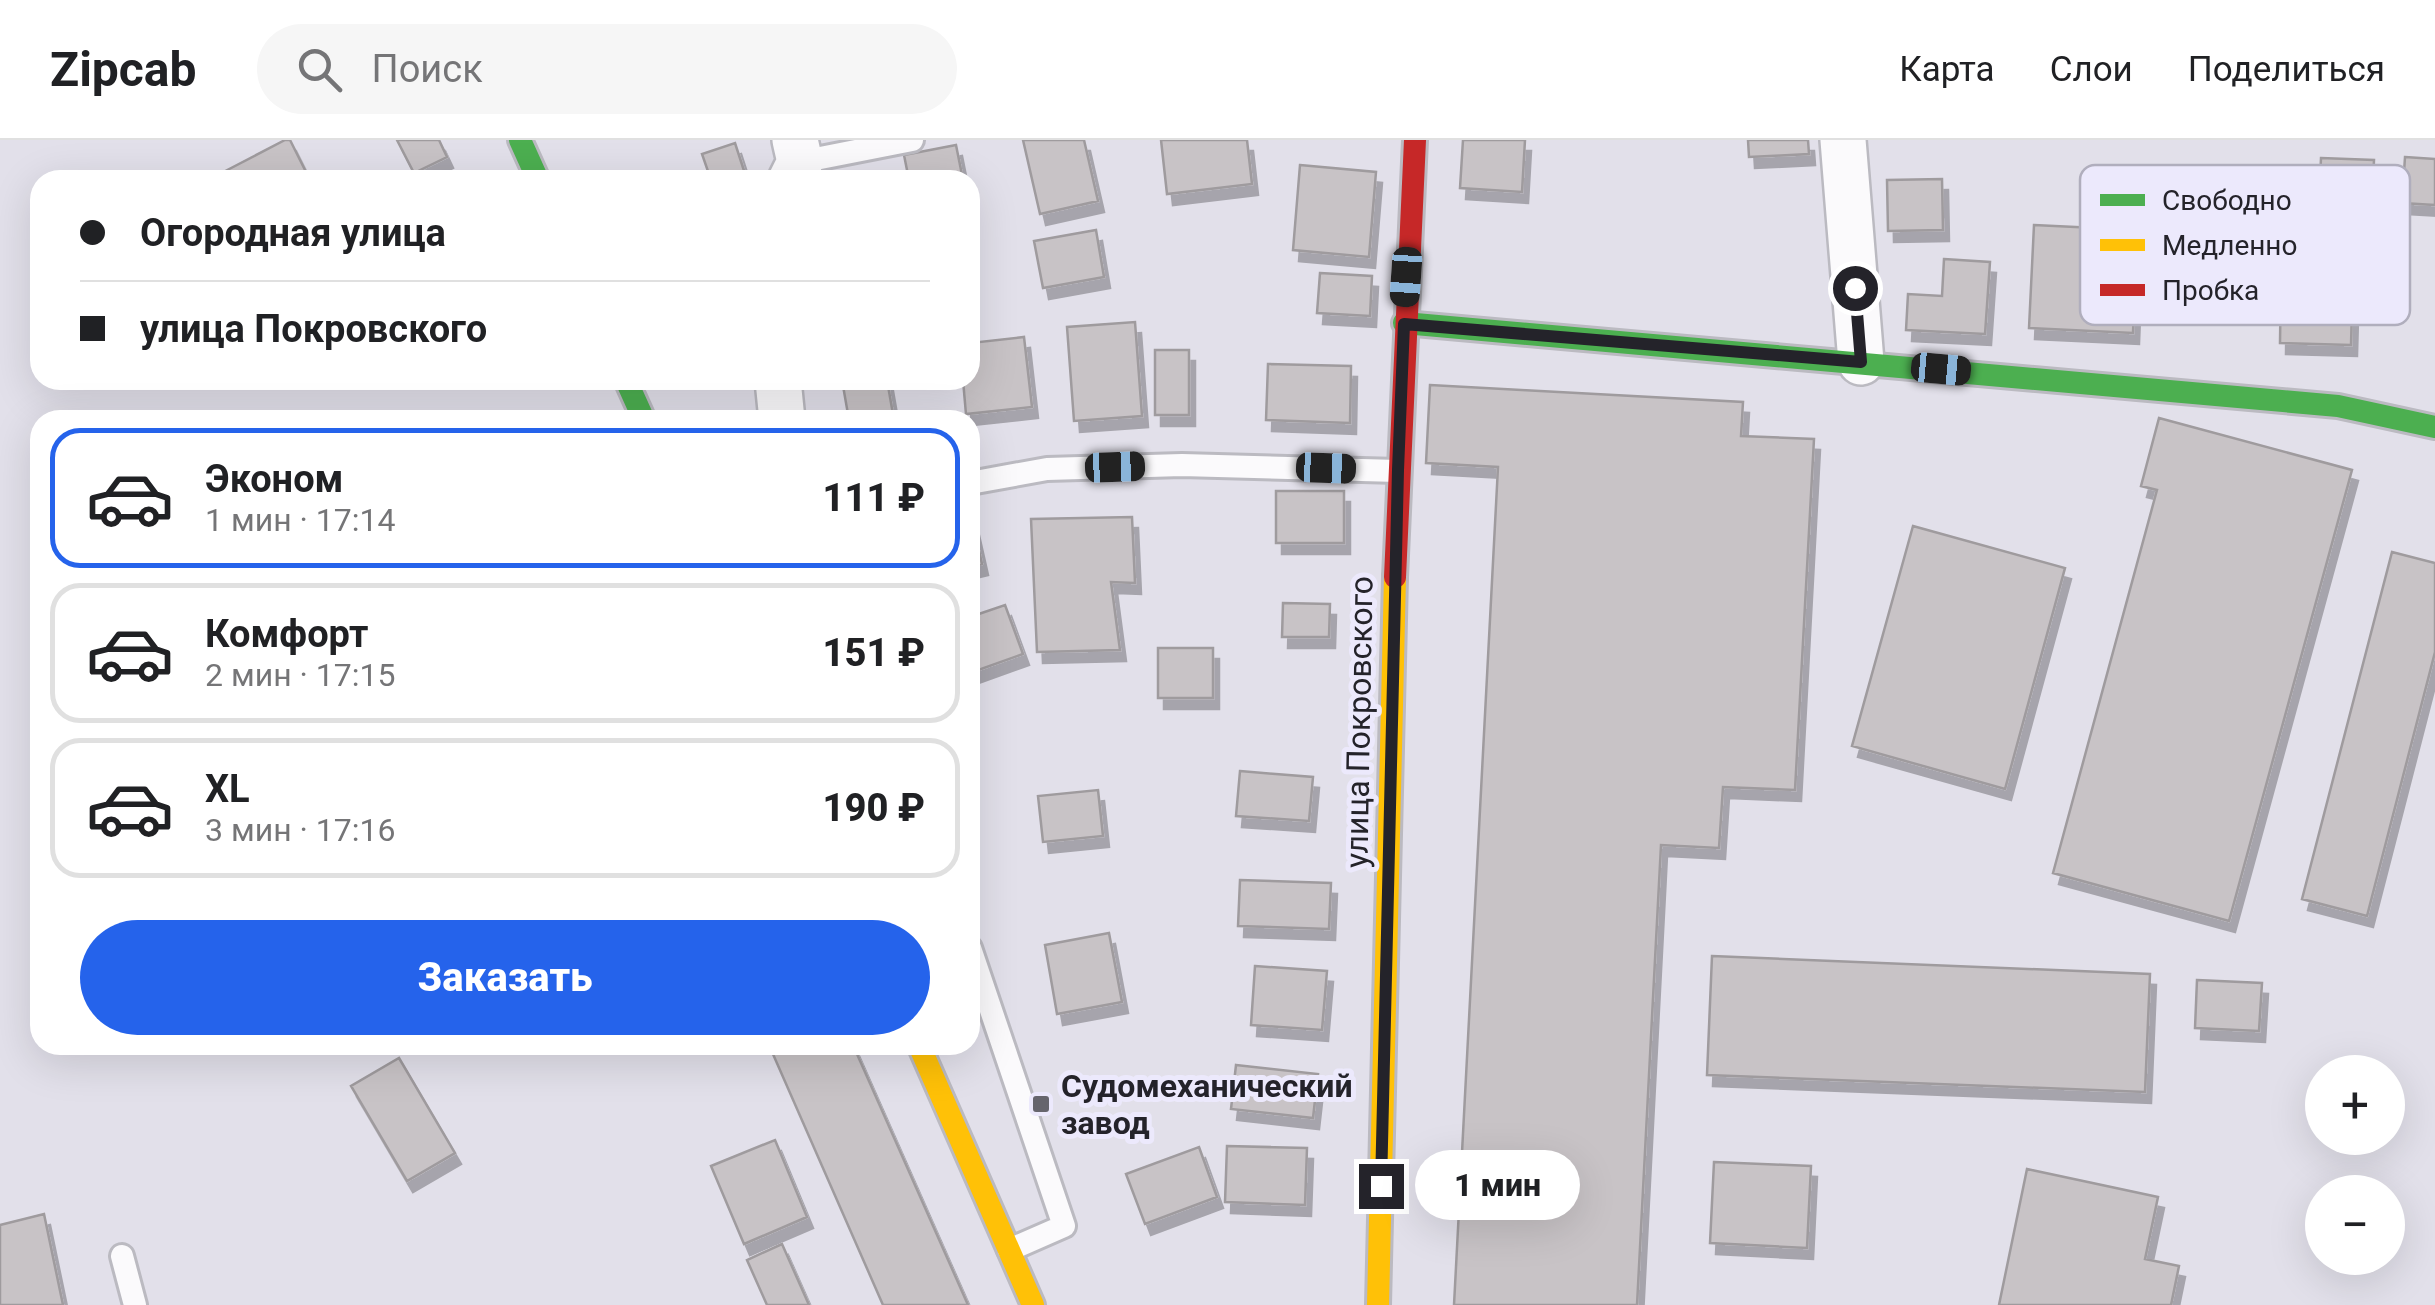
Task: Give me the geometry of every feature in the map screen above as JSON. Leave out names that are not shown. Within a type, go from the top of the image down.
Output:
[{"type":"street","points":[[520,140],[534,170]]},
{"type":"street","name":"улица Покровского","points":[[1378,1305],[1398,470],[1415,140]]},
{"type":"street","points":[[1844,140],[1861,362]]},
{"type":"street","points":[[1404,324],[2338,406],[2435,427]]},
{"type":"street","points":[[923,1055],[1034,1305]]},
{"type":"lane","points":[[795,161],[912,140]]},
{"type":"lane","points":[[980,481],[1048,469],[1256,465],[1398,470]]},
{"type":"lane","points":[[980,978],[1064,1226],[1009,1250]]},
{"type":"lane","points":[[122,1256],[135,1305]]},
{"type":"building","points":[[290,140],[305,170],[227,170]]},
{"type":"building","points":[[397,140],[439,140],[447,157],[412,170]]},
{"type":"building","points":[[1023,140],[1084,140],[1098,201],[1040,214]]},
{"type":"building","points":[[1161,140],[1247,140],[1252,184],[1167,194]]},
{"type":"building","points":[[1463,140],[1525,140],[1522,192],[1460,188]]},
{"type":"building","points":[[1748,140],[1808,140],[1809,154],[1749,157]]},
{"type":"building","points":[[735,143],[744,170],[708,170],[702,154]]},
{"type":"building","points":[[956,145],[961,170],[907,170],[904,155]]},
{"type":"building","points":[[2405,157],[2435,159],[2435,205],[2410,203],[2410,165],[2404,165]]},
{"type":"building","points":[[2321,158],[2374,160],[2374,165],[2321,165]]},
{"type":"building","points":[[1300,165],[1376,172],[1369,257],[1293,250]]},
{"type":"building","points":[[1942,179],[1943,230],[1888,231],[1887,180]]},
{"type":"building","points":[[2034,225],[2080,227],[2080,325],[2133,325],[2133,333],[2029,328]]},
{"type":"building","points":[[1096,230],[1104,277],[1043,288],[1034,241]]},
{"type":"building","points":[[1944,259],[1990,262],[1985,334],[1906,330],[1908,294],[1942,296]]},
{"type":"building","points":[[1320,273],[1372,276],[1370,316],[1317,313]]},
{"type":"building","points":[[1135,322],[1142,416],[1074,421],[1067,327]]},
{"type":"building","points":[[2280,325],[2352,325],[2351,345],[2280,343]]},
{"type":"building","points":[[1024,337],[1032,407],[980,413],[966,410],[964,390],[980,390],[980,342]]},
{"type":"building","points":[[1155,350],[1189,350],[1189,415],[1155,415]]},
{"type":"building","points":[[1268,364],[1351,366],[1350,423],[1266,420]]},
{"type":"building","points":[[1430,385],[1743,402],[1741,436],[1814,439],[1795,790],[1723,787],[1719,848],[1661,845],[1637,1305],[1454,1305],[1498,467],[1426,463]]},
{"type":"building","points":[[844,390],[889,390],[892,410],[847,410]]},
{"type":"building","points":[[2159,418],[2352,470],[2229,921],[2053,873],[2157,490],[2141,486]]},
{"type":"building","points":[[1276,491],[1344,491],[1344,543],[1276,543]]},
{"type":"building","points":[[1132,517],[1135,583],[1111,582],[1120,650],[1037,652],[1031,519]]},
{"type":"building","points":[[1913,526],[2065,568],[2005,789],[1852,746]]},
{"type":"building","points":[[2392,552],[2435,563],[2435,652],[2367,916],[2302,899]]},
{"type":"building","points":[[1283,603],[1330,604],[1329,637],[1282,637]]},
{"type":"building","points":[[1005,605],[1023,654],[980,669],[980,614]]},
{"type":"building","points":[[1158,648],[1213,648],[1213,698],[1158,698]]},
{"type":"building","points":[[1240,771],[1313,777],[1309,821],[1236,816]]},
{"type":"building","points":[[1098,790],[1103,836],[1043,842],[1038,796]]},
{"type":"building","points":[[1240,880],[1331,883],[1329,929],[1238,926]]},
{"type":"building","points":[[1109,933],[1122,1002],[1057,1014],[1045,945]]},
{"type":"building","points":[[1712,956],[2150,974],[2145,1092],[1707,1075]]},
{"type":"building","points":[[1255,966],[1327,971],[1322,1030],[1251,1025]]},
{"type":"building","points":[[2197,980],[2262,983],[2259,1031],[2195,1028]]},
{"type":"building","points":[[773,1055],[857,1055],[968,1305],[883,1305]]},
{"type":"building","points":[[399,1058],[455,1153],[407,1181],[351,1086]]},
{"type":"building","points":[[1236,1065],[1318,1074],[1313,1118],[1231,1109]]},
{"type":"building","points":[[775,1140],[807,1217],[744,1244],[711,1166]]},
{"type":"building","points":[[1227,1146],[1307,1148],[1305,1205],[1225,1202]]},
{"type":"building","points":[[1199,1147],[1217,1197],[1145,1224],[1126,1174]]},
{"type":"building","points":[[1714,1162],[1811,1166],[1807,1248],[1710,1243]]},
{"type":"building","points":[[2027,1169],[2158,1197],[2145,1259],[2179,1266],[2171,1305],[1999,1305]]},
{"type":"building","points":[[44,1214],[63,1305],[0,1305],[0,1225]]},
{"type":"building","points":[[782,1244],[809,1305],[767,1305],[747,1260]]},
{"type":"traffic: fast","points":[[520,140],[534,170]]},
{"type":"traffic: fast","points":[[1404,323],[2338,406],[2435,427]]},
{"type":"traffic: fast","points":[[630,390],[640,410]]},
{"type":"traffic: slow","points":[[1378,1305],[1395,577]]},
{"type":"traffic: slow","points":[[923,1055],[1033,1305]]},
{"type":"traffic: jam","points":[[1395,577],[1415,140]]},
{"type":"place","name":"Судомеханический завод","points":[[1041,1104]]},
{"type":"route","points":[[1381,1186],[1404,324],[1861,362],[1855,288]]}]
